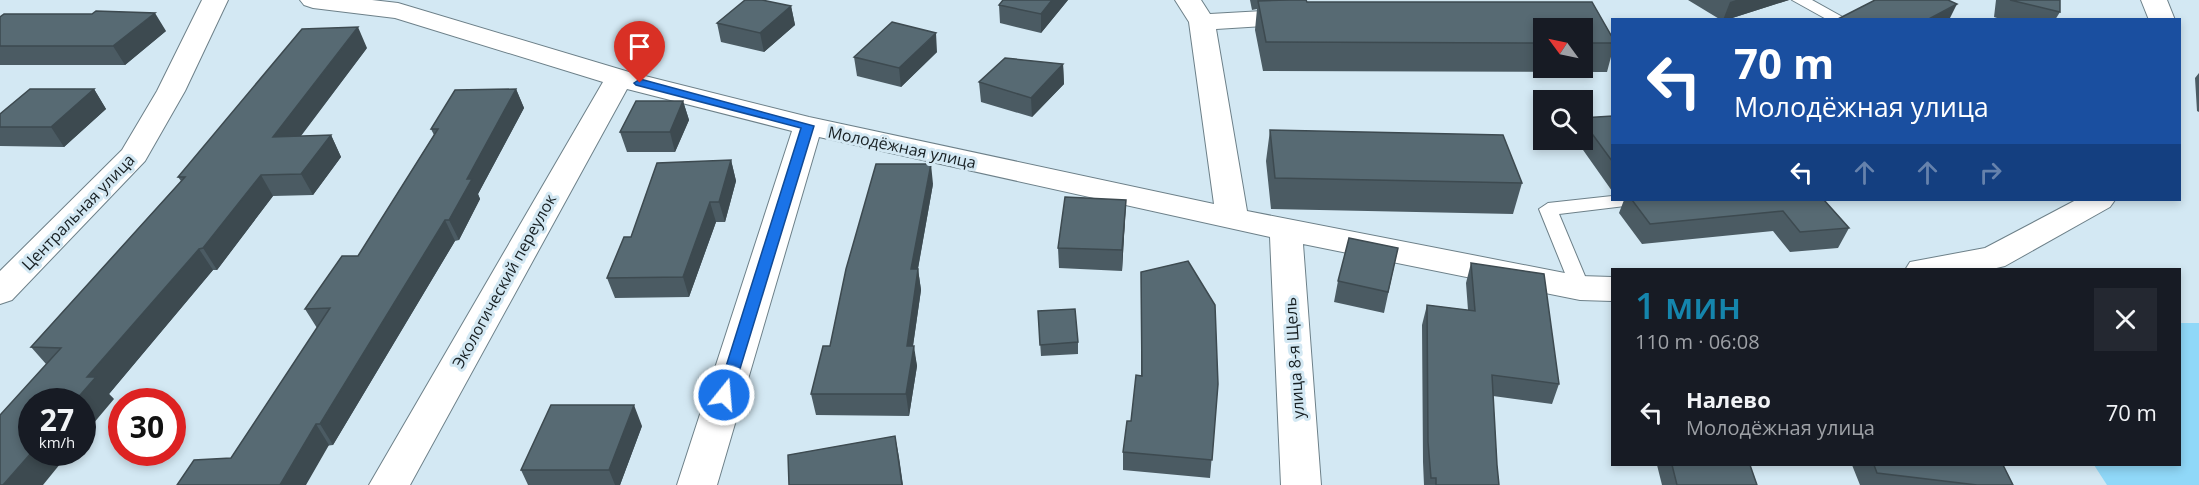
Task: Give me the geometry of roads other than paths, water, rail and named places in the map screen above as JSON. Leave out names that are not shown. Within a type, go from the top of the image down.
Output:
[{"type":"street","name":"Центральная улица","points":[[0,292],[135,155],[171,91],[215,0]]},
{"type":"street","name":"Молодёжная улица","points":[[313,0],[398,11],[619,78],[808,126],[1232,219],[1596,288]]},
{"type":"street","points":[[2154,0],[2161,18]]},
{"type":"street","points":[[1232,219],[1195,11],[1324,16]]},
{"type":"street","name":"Экологический переулок","points":[[389,485],[619,78]]},
{"type":"street","points":[[697,485],[808,126]]},
{"type":"street","points":[[1934,268],[1993,258],[2097,201]]},
{"type":"street","name":"улица 8-я Щель","points":[[1286,230],[1301,485]]},
{"type":"lane","points":[[1800,0],[1837,18]]},
{"type":"lane","points":[[1596,288],[1548,209],[1616,201]]}]
